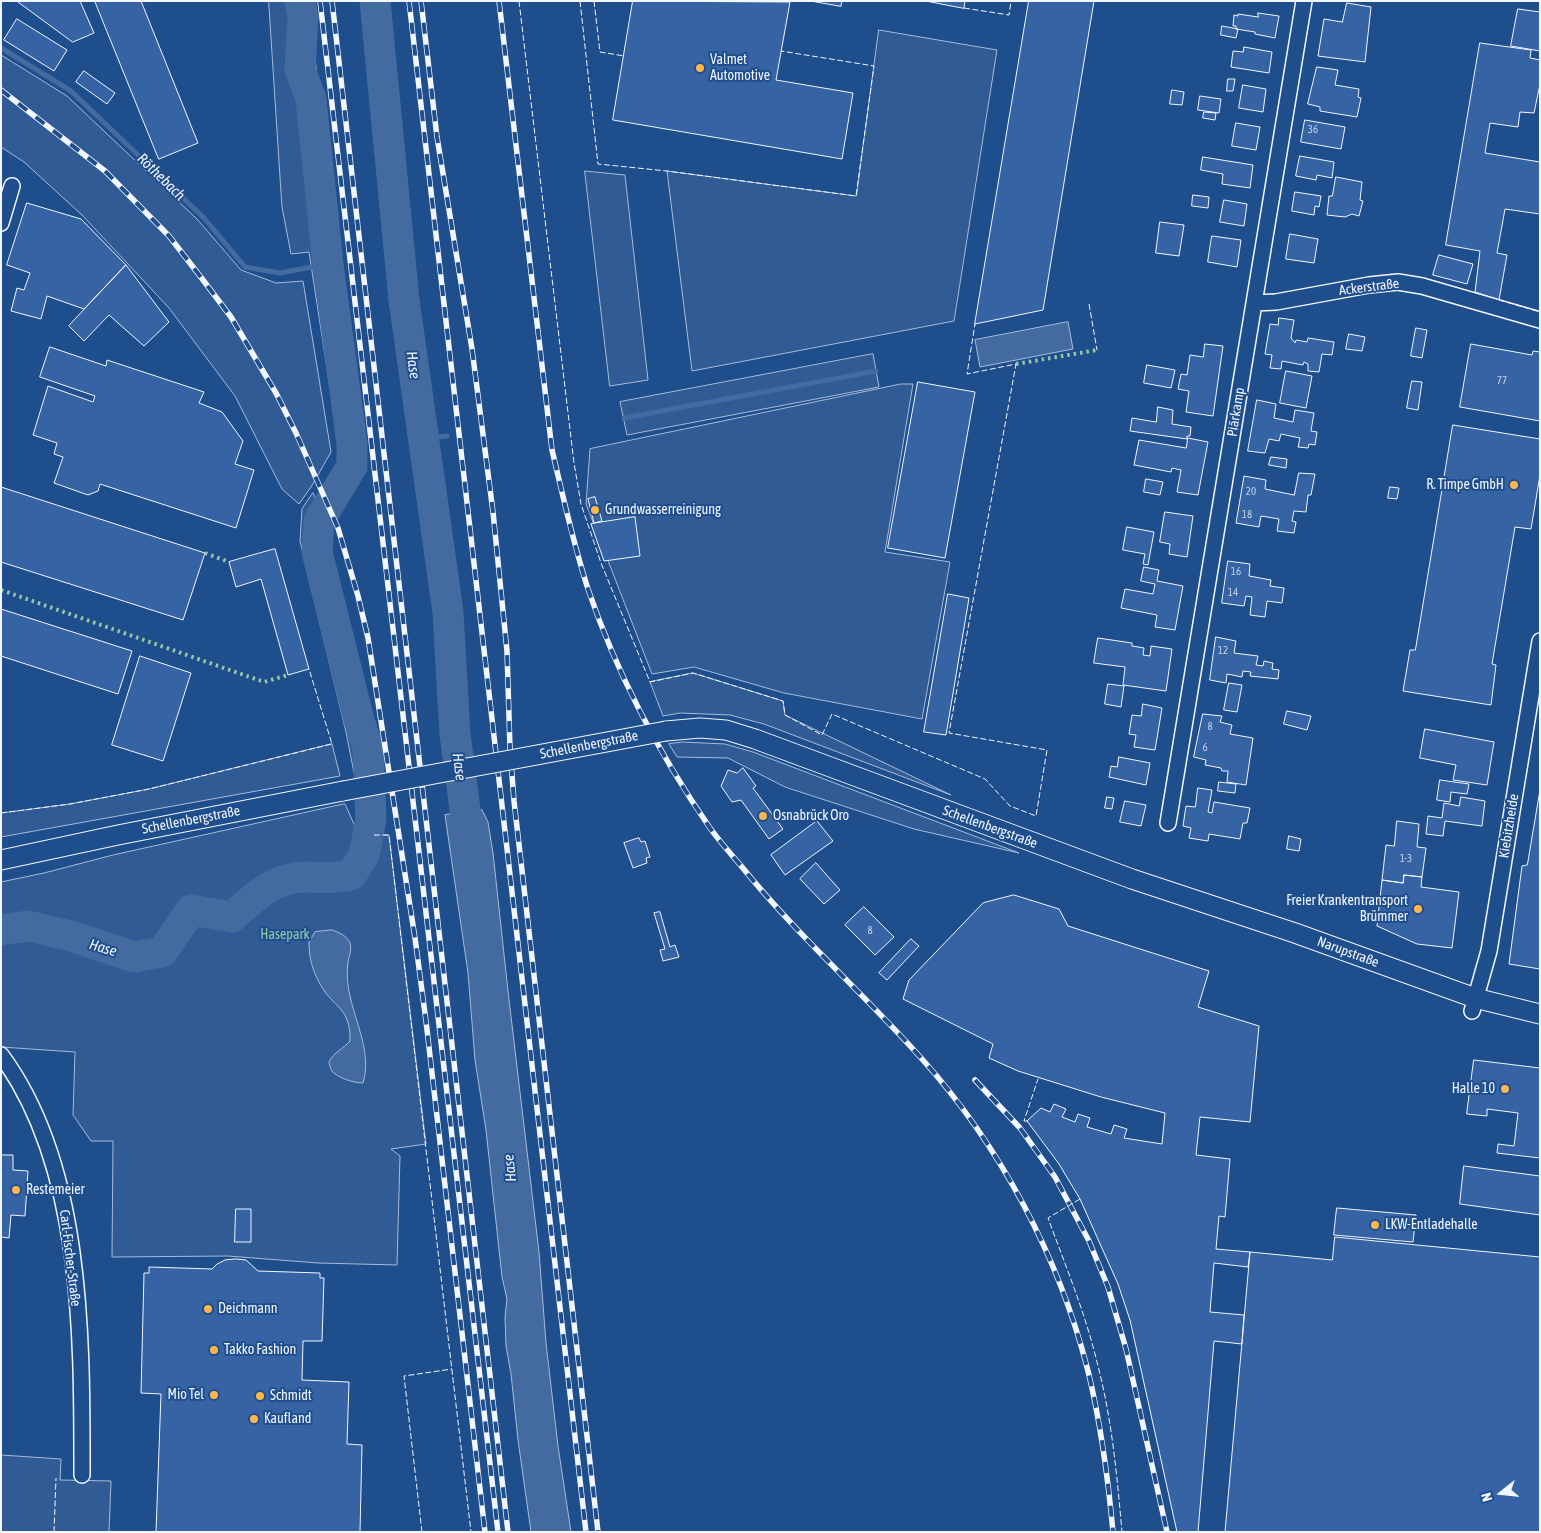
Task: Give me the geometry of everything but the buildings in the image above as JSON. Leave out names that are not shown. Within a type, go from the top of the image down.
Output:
[{"type":"street","name":"Piärkamp","points":[[1168,823],[1304,1]]},
{"type":"street","points":[[1,222],[12,186]]},
{"type":"street","name":"Ackerstraße","points":[[1254,303],[1276,302],[1369,285],[1398,282],[1422,286],[1540,320]]},
{"type":"street","name":"Kiebitzheide","points":[[1474,1004],[1489,951],[1540,640]]},
{"type":"street","name":"Schellenbergstraße","points":[[1,860],[118,834],[342,791],[666,731],[700,728],[726,730],[755,739],[1158,888]]},
{"type":"street","name":"Narupstraße","points":[[1158,888],[1296,933],[1474,1004],[1540,1014]]},
{"type":"street","name":"Carl-Fischer-Straße","points":[[1,1056],[16,1075],[33,1108],[60,1184],[75,1275],[82,1382],[82,1475]]},
{"type":"shaded area","points":[[269,1],[309,1],[338,274],[366,472],[345,485],[309,252],[291,254],[282,207]]},
{"type":"shaded area","points":[[879,30],[997,50],[954,321],[692,371],[667,171],[856,196]]},
{"type":"shaded area","points":[[1,55],[67,96],[197,219],[241,270],[276,283],[303,281],[331,452],[299,504],[282,489],[235,396],[169,308],[83,216],[24,162],[1,147]]},
{"type":"shaded area","points":[[585,171],[625,175],[648,380],[610,386]]},
{"type":"shaded area","points":[[873,354],[879,387],[627,435],[620,402]]},
{"type":"shaded area","points":[[901,384],[913,384],[885,552],[950,562],[922,719],[784,693],[694,667],[652,674],[586,504],[590,449]]},
{"type":"shaded area","points":[[313,493],[323,514],[319,521],[317,552],[359,720],[368,748],[370,771],[354,773],[346,732],[300,541],[302,509]]},
{"type":"shaded area","points":[[693,673],[783,701],[785,715],[951,795],[764,724],[730,715],[680,713],[663,716],[650,682]]},
{"type":"shaded area","points":[[683,742],[725,744],[753,752],[1019,853],[914,829],[785,787],[728,758],[677,757],[669,744]]},
{"type":"shaded area","points":[[332,744],[340,776],[1,837],[1,813],[70,804],[149,789]]},
{"type":"shaded area","name":"Hasepark","points":[[345,804],[359,835],[389,835],[426,1144],[391,1149],[400,1156],[397,1265],[318,1263],[228,1256],[112,1257],[113,1141],[91,1141],[73,1115],[75,1052],[1,1047],[1,882],[113,855]]},
{"type":"shaded area","points":[[1,1455],[61,1459],[60,1480],[111,1481],[109,1532],[1,1532]]},
{"type":"water","points":[[1068,322],[1073,349],[980,367],[975,340]]},
{"type":"water","points":[[482,810],[488,822],[493,853],[539,1252],[546,1343],[558,1446],[571,1532],[531,1532],[506,1346],[505,1317],[507,1299],[502,1277],[486,1130],[475,1060],[468,973],[445,815]]},
{"type":"water","points":[[332,930],[345,936],[351,946],[347,968],[348,982],[350,997],[364,1046],[365,1071],[363,1083],[341,1078],[331,1070],[329,1063],[333,1056],[350,1041],[350,1030],[344,1014],[325,992],[317,979],[312,963],[309,942],[315,932]]},
{"type":"waterway","name":"Hase","points":[[1,930],[28,926],[71,936],[134,957],[162,952],[191,910],[232,917],[265,890],[283,881],[305,877],[351,875],[364,855],[371,819],[368,748],[359,720],[317,552],[319,521],[352,466],[352,444],[328,264],[311,99],[300,69],[303,17],[300,1]]},
{"type":"waterway","name":"Hase","points":[[375,1],[404,300],[448,612],[455,734],[471,855]]},
{"type":"waterway","name":"Röthebach","points":[[1,48],[71,91],[204,218],[245,267],[280,273],[328,264]]},
{"type":"waterway","points":[[624,418],[876,371]]},
{"type":"waterway","points":[[424,439],[447,436]]},
{"type":"railway","points":[[320,1],[498,1532]]},
{"type":"railway","points":[[332,1],[508,1532]]},
{"type":"railway","points":[[409,1],[586,1532]]},
{"type":"railway","points":[[421,1],[437,137],[472,349],[493,512],[507,651],[510,749],[514,801],[598,1532]]},
{"type":"railway","points":[[499,1],[552,450],[568,520],[599,621],[641,713],[691,800],[710,828],[785,916],[922,1059],[951,1093],[1002,1166],[1044,1245],[1076,1328],[1097,1411],[1104,1451],[1113,1532]]},
{"type":"railway","points":[[1,90],[105,171],[169,236],[200,276],[231,317],[276,393],[338,528],[368,638],[415,938],[485,1532]]},
{"type":"railway","points":[[975,1080],[1020,1128],[1055,1177],[1089,1241],[1108,1287],[1126,1349],[1167,1532]]},
{"type":"hedge","points":[[1016,364],[1097,350]]},
{"type":"hedge","points":[[205,553],[229,562]]},
{"type":"hedge","points":[[1,590],[264,682],[288,675]]},
{"type":"fence","points":[[519,1],[574,463],[581,504],[601,563],[650,682],[693,673],[783,701],[785,715],[822,735],[832,714],[985,779],[1010,806],[1036,816],[1047,750],[949,733],[1016,364],[967,374],[975,324]]},
{"type":"fence","points":[[580,1],[598,164],[667,171],[856,196],[874,66],[781,51]]},
{"type":"fence","points":[[594,1],[600,52],[624,56]]},
{"type":"fence","points":[[964,8],[1009,15],[1011,1]]},
{"type":"fence","points":[[1499,300],[1540,312]]},
{"type":"fence","points":[[1089,304],[1097,350]]},
{"type":"fence","points":[[1,813],[70,804],[149,789],[332,744],[309,669]]},
{"type":"fence","points":[[374,835],[389,835],[471,1532]]},
{"type":"fence","points":[[1027,1121],[1024,1121],[1038,1079]]},
{"type":"fence","points":[[1080,1199],[1048,1218],[1082,1310],[1103,1386],[1113,1448],[1122,1532]]},
{"type":"fence","points":[[422,1532],[404,1376],[452,1369]]},
{"type":"fence","points":[[54,1532],[56,1478]]},
{"type":"place","name":"Valmet Automotive","points":[[700,68]]},
{"type":"place","name":"R. Timpe GmbH","points":[[1514,485]]},
{"type":"place","name":"Grundwasserreinigung","points":[[595,510]]},
{"type":"place","name":"Osnabrück Oro","points":[[763,816]]},
{"type":"place","name":"Freier Krankentransport Brümmer","points":[[1418,909]]},
{"type":"place","name":"Halle 10","points":[[1505,1089]]},
{"type":"place","name":"Restemeier","points":[[16,1190]]},
{"type":"place","name":"LKW-Entladehalle","points":[[1375,1225]]},
{"type":"place","name":"Deichmann","points":[[208,1309]]},
{"type":"place","name":"Takko Fashion","points":[[214,1350]]},
{"type":"place","name":"Mio Tel","points":[[214,1395]]},
{"type":"place","name":"Schmidt","points":[[260,1396]]},
{"type":"place","name":"Kaufland","points":[[254,1419]]}]
